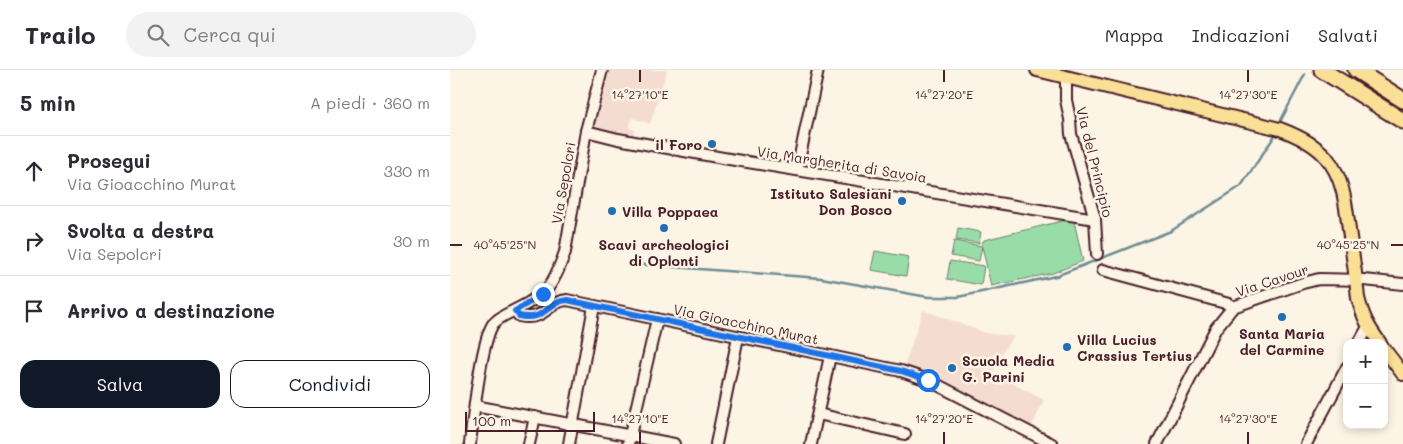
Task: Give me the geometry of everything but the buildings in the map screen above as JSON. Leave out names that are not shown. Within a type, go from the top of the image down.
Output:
[{"type":"highway","points":[[1322,70],[1403,121]]},
{"type":"highway","points":[[1356,70],[1403,100]]},
{"type":"main road","points":[[1037,70],[1067,74],[1280,129],[1298,136],[1312,145],[1333,166],[1343,191],[1360,306],[1368,327],[1377,339]]},
{"type":"main road","points":[[1388,354],[1403,374]]},
{"type":"street","name":"Via Sepolcri","points":[[470,444],[483,357],[491,328],[499,318],[515,311],[543,294],[550,286],[559,267],[564,252],[586,131],[602,70]]},
{"type":"street","points":[[797,170],[818,70]]},
{"type":"street","name":"Via del Principio","points":[[1067,74],[1066,100],[1071,134],[1095,219],[1097,254]]},
{"type":"street","name":"Via Margherita di Savoia","points":[[586,131],[618,140],[1095,219]]},
{"type":"street","points":[[1103,270],[1229,304],[1233,307]]},
{"type":"street","name":"Via Cavour","points":[[1157,444],[1216,328],[1233,307],[1319,279],[1403,284]]},
{"type":"street","name":"Via Gioacchino Murat","points":[[515,311],[519,316],[528,318],[538,316],[561,300],[567,300],[901,371],[928,380],[1052,444]]},
{"type":"street","points":[[568,444],[594,306]]},
{"type":"street","points":[[629,440],[657,319]]},
{"type":"street","points":[[1361,339],[1368,327]]},
{"type":"street","points":[[716,444],[738,337]]},
{"type":"street","points":[[811,444],[830,356]]},
{"type":"street","points":[[1306,444],[1343,374]]},
{"type":"street","points":[[475,406],[572,425],[629,440],[674,444]]},
{"type":"street","points":[[818,414],[905,434]]},
{"type":"street","points":[[529,444],[535,418]]},
{"type":"shaded area","points":[[609,70],[667,70],[650,124],[632,118],[629,128],[635,130],[632,139],[592,126]]},
{"type":"shaded area","name":"Scuola Media G. Parini","points":[[923,310],[989,334],[1014,336],[999,357],[993,373],[1044,400],[1032,426],[917,370],[904,367]]},
{"type":"green space","points":[[1066,220],[1074,221],[1083,261],[1053,273],[991,286],[982,246],[984,240]]},
{"type":"green space","points":[[958,228],[981,232],[979,243],[956,240]]},
{"type":"green space","points":[[954,241],[982,246],[979,261],[951,256]]},
{"type":"green space","points":[[875,251],[909,257],[906,276],[871,270]]},
{"type":"green space","points":[[950,261],[984,266],[981,285],[947,279]]},
{"type":"waterway","points":[[1280,122],[1305,74]]},
{"type":"waterway","points":[[632,264],[821,278],[928,297],[958,297],[1056,276],[1171,231],[1241,186],[1274,137]]},
{"type":"place","name":"il Foro","points":[[712,144]]},
{"type":"place","name":"Istituto Salesiani Don Bosco","points":[[902,201]]},
{"type":"place","name":"Villa Poppaea","points":[[612,211]]},
{"type":"place","name":"Scavi archeologici di Oplonti","points":[[664,228]]},
{"type":"place","name":"Santa Maria del Carmine","points":[[1282,317]]},
{"type":"place","name":"Villa Lucius Crassius Tertius","points":[[1067,347]]},
{"type":"place","name":"Scuola Media G. Parini","points":[[952,368]]},
{"type":"route","points":[[543,294],[515,311],[519,316],[528,318],[538,316],[546,312],[557,302],[567,300],[901,371],[928,380]]}]
